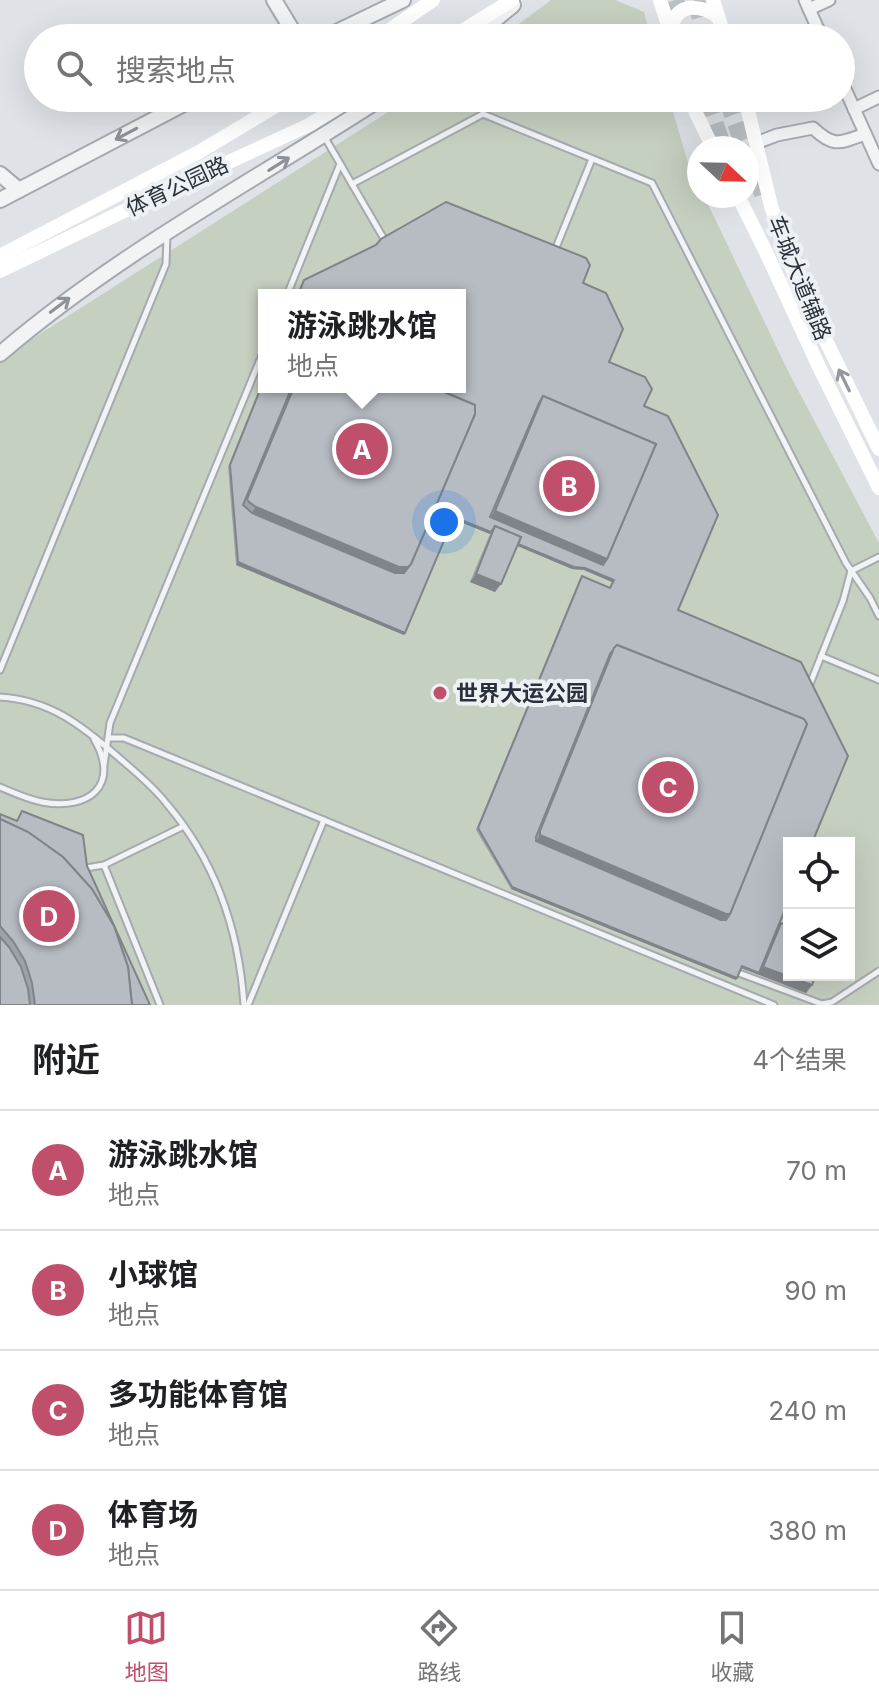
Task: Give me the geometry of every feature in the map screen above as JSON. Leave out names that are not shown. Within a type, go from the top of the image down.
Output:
[{"type":"main road","points":[[398,24],[433,0]]},
{"type":"main road","points":[[473,24],[512,0]]},
{"type":"main road","points":[[660,0],[668,24]]},
{"type":"main road","points":[[713,0],[720,24]]},
{"type":"main road","points":[[673,24],[680,12],[686,9],[703,8],[718,17]]},
{"type":"main road","name":"体育公园路","points":[[0,256],[199,152],[266,112]]},
{"type":"main road","name":"体育公园路","points":[[0,271],[309,125],[330,112]]},
{"type":"main road","points":[[696,112],[707,136]]},
{"type":"main road","name":"车城大道辅路","points":[[748,112],[754,136]]},
{"type":"main road","name":"车城大道辅路","points":[[759,156],[771,206],[797,282],[879,449]]},
{"type":"main road","name":"车城大道辅路","points":[[744,208],[879,488]]},
{"type":"street","points":[[274,0],[289,24]]},
{"type":"street","points":[[353,24],[403,0]]},
{"type":"street","points":[[490,24],[518,0]]},
{"type":"street","points":[[816,24],[807,5],[829,0]]},
{"type":"street","points":[[855,109],[879,97]]},
{"type":"street","points":[[855,111],[879,164]]},
{"type":"street","points":[[0,200],[168,112]]},
{"type":"street","points":[[0,354],[69,298],[360,112]]},
{"type":"street","points":[[759,142],[813,128],[826,141],[839,143],[865,134]]},
{"type":"street","points":[[0,174],[19,190]]},
{"type":"lane","points":[[352,184],[483,114],[652,183],[851,571],[879,616]]},
{"type":"lane","points":[[323,135],[384,239]]},
{"type":"lane","points":[[550,263],[592,159]]},
{"type":"lane","points":[[289,289],[340,164]]},
{"type":"lane","points":[[0,670],[166,264],[167,234]]},
{"type":"lane","points":[[104,765],[110,723],[258,365]]},
{"type":"lane","points":[[810,684],[843,601],[851,571],[879,557]]},
{"type":"lane","points":[[821,656],[879,680]]},
{"type":"lane","points":[[802,682],[809,694]]},
{"type":"lane","points":[[0,697],[21,698],[48,708],[90,732],[140,775],[184,826],[207,863],[222,896],[234,931],[246,1005]]},
{"type":"lane","points":[[0,787],[42,802],[59,804],[86,799],[102,784],[105,774],[100,749],[90,732]]},
{"type":"lane","points":[[109,738],[124,738],[774,1005]]},
{"type":"lane","points":[[104,765],[110,757],[120,759]]},
{"type":"lane","points":[[246,1005],[324,820]]},
{"type":"lane","points":[[86,868],[104,865],[184,826]]},
{"type":"lane","points":[[104,865],[160,1005]]},
{"type":"lane","points":[[694,971],[699,961]]},
{"type":"lane","points":[[729,969],[822,1004],[832,1002],[878,972]]},
{"type":"green space","points":[[551,0],[615,0],[644,12],[647,24],[519,24]]},
{"type":"green space","name":"世界大运公园","points":[[388,112],[673,112],[687,160],[687,208],[710,208],[788,371],[879,543],[879,1005],[0,1005],[0,363],[10,353]]},
{"type":"building","points":[[446,202],[586,258],[590,265],[583,283],[606,293],[623,329],[609,362],[645,377],[652,389],[644,406],[668,416],[718,515],[678,610],[801,662],[848,756],[814,837],[783,837],[783,915],[759,973],[742,966],[737,978],[512,887],[478,828],[582,576],[610,588],[614,580],[518,544],[521,537],[495,526],[491,532],[454,517],[405,633],[238,562],[230,465],[259,393],[290,393],[243,505],[252,513],[395,573],[404,573],[411,564],[475,414],[475,405],[446,393],[466,393],[466,289],[300,289],[304,280],[376,245],[381,239]],"holes":[[[543,396],[656,444],[603,565],[490,517]],[[617,645],[804,719],[807,724],[726,920],[536,841],[610,654]]]},
{"type":"building","points":[[291,393],[446,393],[475,405],[475,414],[408,567],[399,567],[256,507],[247,499]]},
{"type":"building","points":[[543,396],[656,444],[607,559],[495,511]]},
{"type":"building","points":[[495,526],[521,537],[501,584],[476,574]]},
{"type":"building","points":[[617,645],[804,719],[807,724],[730,914],[540,835]]},
{"type":"building","points":[[22,811],[83,835],[87,866],[150,1005],[132,1005],[128,967],[114,926],[92,889],[63,857],[28,832],[0,819],[0,814],[17,821]]},
{"type":"building","points":[[0,819],[28,832],[63,857],[92,889],[114,926],[128,967],[132,1005],[35,1005],[25,961],[0,926]]},
{"type":"building","points":[[781,923],[783,924],[783,974],[763,967]]},
{"type":"building","points":[[0,937],[21,967],[30,1005],[0,1005]]},
{"type":"tunnel","points":[[675,0],[682,24]]},
{"type":"tunnel","points":[[696,0],[702,24]]},
{"type":"tunnel","points":[[711,112],[719,136]]},
{"type":"tunnel","points":[[732,112],[741,136]]},
{"type":"tunnel","points":[[759,184],[766,202]]},
{"type":"place","name":"游泳跳水馆","points":[[362,449]]},
{"type":"place","name":"小球馆","points":[[569,486]]},
{"type":"place","name":"世界大运公园","points":[[440,693]]},
{"type":"place","name":"多功能体育馆","points":[[668,787]]},
{"type":"place","name":"体育场","points":[[49,916]]}]
